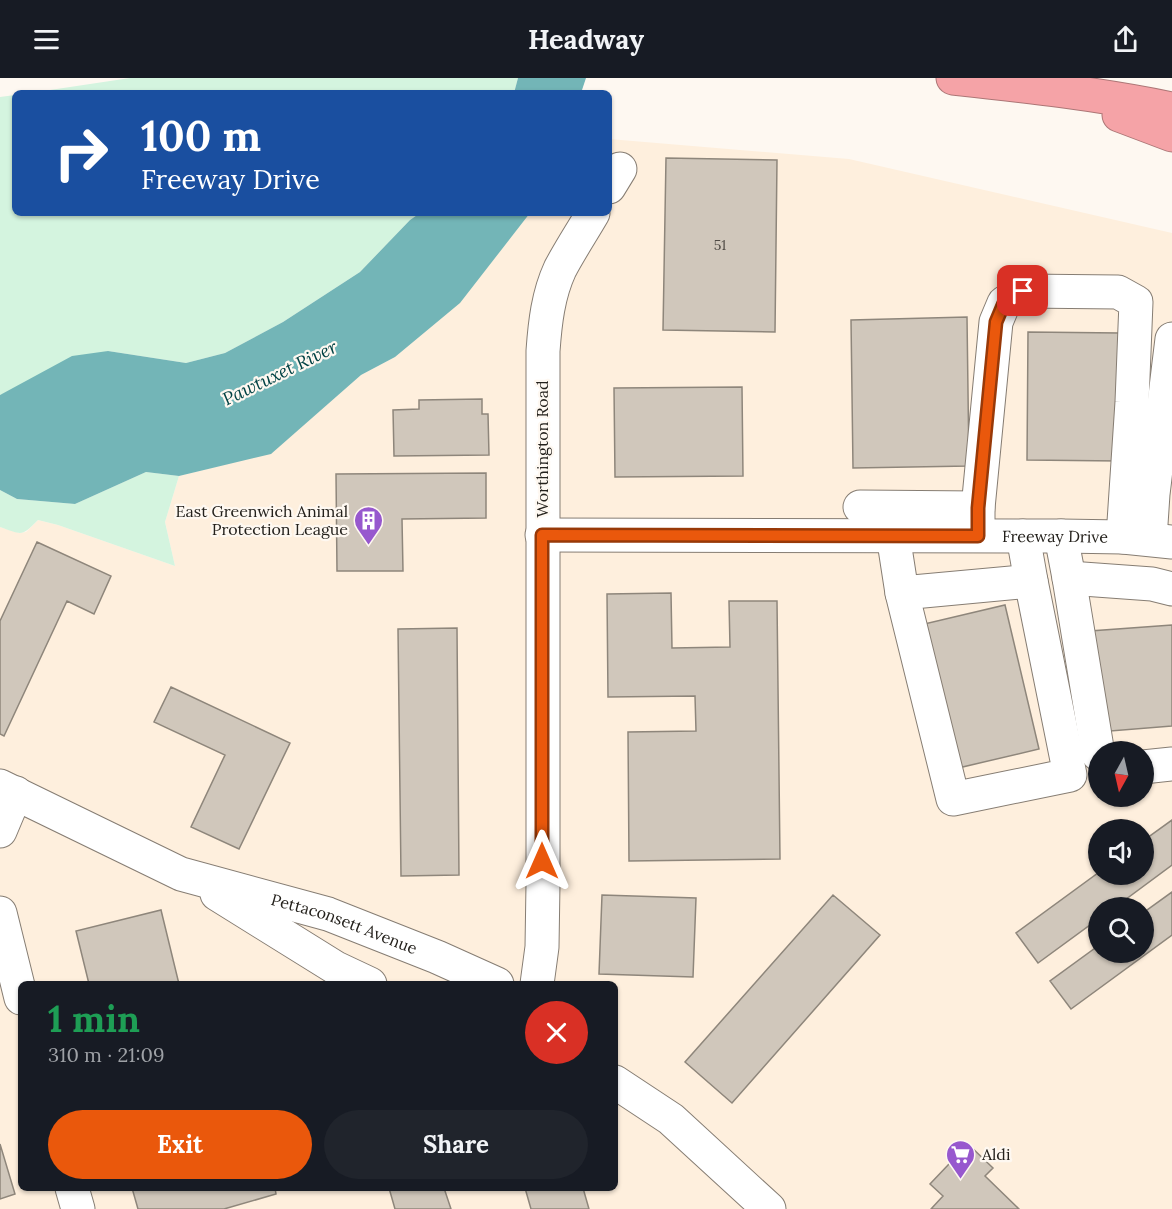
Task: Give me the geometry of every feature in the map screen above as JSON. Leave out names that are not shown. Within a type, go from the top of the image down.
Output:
[{"type":"highway","points":[[953,78],[1106,96],[1172,110]]},
{"type":"highway","points":[[1023,85],[1075,100],[1172,135]]},
{"type":"street","name":"Worthington Road","points":[[537,981],[542,947],[543,351],[546,320],[553,289],[560,270],[591,216]]},
{"type":"street","points":[[860,507],[978,522],[996,322],[1004,303],[1023,291],[1118,292],[1136,302],[1132,402],[1148,539]]},
{"type":"street","points":[[1148,539],[1163,496],[1172,339]]},
{"type":"street","name":"Freeway Drive","points":[[542,535],[892,535],[978,522],[1023,536],[1148,539]]},
{"type":"street","points":[[892,535],[902,593],[953,799],[1070,775],[1023,536]]},
{"type":"street","points":[[1061,536],[1096,741]]},
{"type":"street","points":[[1069,578],[1152,584],[1172,589]]},
{"type":"street","points":[[902,593],[1031,581]]},
{"type":"street","points":[[1154,766],[1172,764]]},
{"type":"street","points":[[0,831],[8,789]]},
{"type":"street","name":"Pettaconsett Avenue","points":[[8,789],[181,874],[328,914],[491,981]]},
{"type":"street","name":"Pettaconsett Avenue","points":[[188,875],[336,968],[364,981]]},
{"type":"street","points":[[0,913],[18,986]]},
{"type":"street","points":[[618,1084],[671,1119],[769,1209]]},
{"type":"street","points":[[73,1191],[78,1209]]},
{"type":"shaded area","points":[[612,139],[849,159],[1172,233],[1172,1209],[0,1209],[0,527],[19,533],[26,532],[38,520],[175,566],[165,522],[179,476],[271,453],[361,375],[395,357],[459,303],[528,216],[612,216]]},
{"type":"green space","points":[[130,78],[518,78],[515,90],[50,90]]},
{"type":"green space","points":[[12,95],[12,216],[416,216],[360,272],[283,322],[225,353],[186,363],[108,351],[0,395],[0,97]]},
{"type":"green space","points":[[146,472],[179,476],[165,522],[175,566],[38,520],[21,533],[0,527],[0,490],[17,499],[75,504]]},
{"type":"water","points":[[518,78],[586,78],[582,90],[515,90]]},
{"type":"water","name":"Pawtuxet River","points":[[416,216],[528,216],[460,303],[395,357],[361,375],[271,454],[179,476],[146,472],[75,504],[17,499],[0,490],[0,395],[72,356],[108,351],[186,363],[225,353],[283,322],[360,272]]},
{"type":"building","points":[[666,158],[777,160],[775,332],[663,330]]},
{"type":"building","points":[[967,317],[969,466],[853,468],[851,320]]},
{"type":"building","points":[[1028,332],[1120,333],[1119,461],[1027,460]]},
{"type":"building","points":[[742,387],[743,476],[615,477],[614,388]]},
{"type":"building","points":[[482,399],[482,414],[488,414],[489,455],[394,456],[393,410],[419,409],[419,400]]},
{"type":"building","name":"East Greenwich Animal Protection League","points":[[486,473],[486,518],[402,519],[403,571],[337,571],[336,474]]},
{"type":"building","points":[[37,542],[111,576],[94,614],[67,601],[4,736],[0,734],[0,621]]},
{"type":"building","points":[[671,593],[672,648],[730,647],[729,601],[777,601],[780,859],[629,861],[628,732],[696,731],[695,696],[608,697],[607,594]]},
{"type":"building","points":[[1005,605],[1039,749],[954,769],[920,625]]},
{"type":"building","points":[[1172,625],[1172,726],[1098,732],[1090,631]]},
{"type":"building","points":[[457,628],[459,875],[401,876],[398,629]]},
{"type":"building","points":[[171,687],[290,743],[239,849],[191,827],[225,755],[154,722]]},
{"type":"building","points":[[1172,820],[1172,865],[1154,878],[1154,833]]},
{"type":"building","points":[[1088,880],[1088,885],[1145,885],[1129,897],[1088,897],[1088,926],[1038,963],[1016,933]]},
{"type":"building","points":[[1172,892],[1172,935],[1154,948],[1154,905]]},
{"type":"building","points":[[602,895],[696,898],[693,977],[599,974]]},
{"type":"building","points":[[833,895],[880,935],[732,1103],[685,1062]]},
{"type":"building","points":[[161,910],[178,981],[88,981],[76,931]]},
{"type":"building","points":[[1088,953],[1088,963],[1134,963],[1071,1009],[1050,981]]},
{"type":"building","points":[[0,1144],[15,1194],[0,1199]]},
{"type":"building","name":"Aldi","points":[[968,1144],[993,1168],[985,1176],[1019,1209],[931,1209],[943,1196],[930,1184]]},
{"type":"building","points":[[133,1191],[276,1191],[276,1194],[224,1209],[138,1209]]},
{"type":"building","points":[[390,1191],[445,1191],[451,1209],[395,1209]]},
{"type":"building","points":[[526,1191],[584,1191],[589,1209],[531,1209]]},
{"type":"place","name":"East Greenwich Animal Protection League","points":[[369,546]]},
{"type":"place","name":"Aldi","points":[[961,1180]]},
{"type":"route","points":[[542,861],[542,535],[978,536],[978,508],[996,322],[1004,303],[1023,291]]}]
